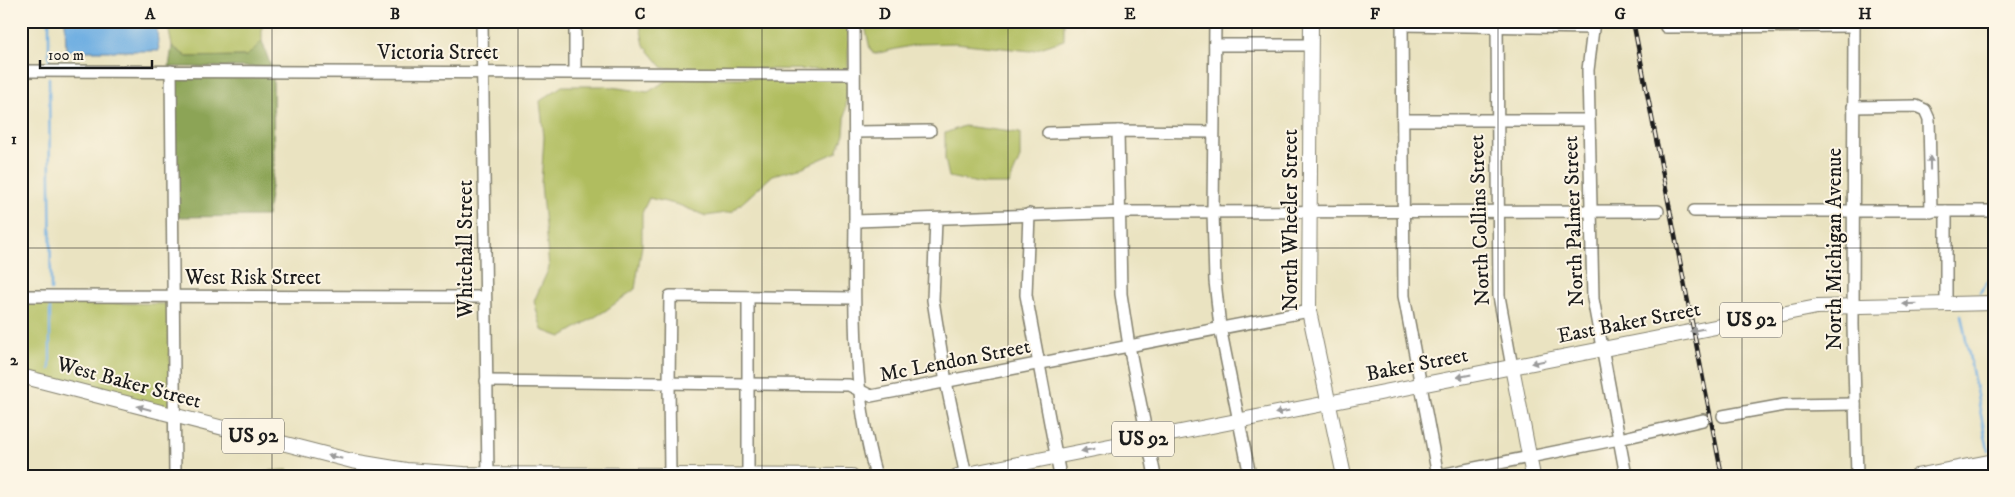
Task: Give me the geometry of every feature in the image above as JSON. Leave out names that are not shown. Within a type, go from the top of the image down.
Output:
[{"type":"main road","name":"North Wheeler Street","points":[[1310,21],[1309,310],[1344,476]]},
{"type":"main road","name":"East Baker Street","points":[[1512,367],[1802,310],[1854,305],[1994,303]]},
{"type":"main road","name":"Baker Street","points":[[1329,403],[1512,367]]},
{"type":"main road","name":"North Collins Street","points":[[1512,367],[1533,476]]},
{"type":"main road","name":"West Baker Street","points":[[21,376],[324,455],[406,473],[852,476]]},
{"type":"main road","name":"US 92","points":[[963,475],[1329,403]]},
{"type":"main road","points":[[1916,476],[1994,461]]},
{"type":"street","name":"Whitehall Street","points":[[482,21],[484,297],[488,475]]},
{"type":"street","points":[[575,21],[575,72]]},
{"type":"street","points":[[854,21],[854,298],[858,390],[866,442],[876,476]]},
{"type":"street","points":[[1215,21],[1213,211],[1220,327],[1250,476]]},
{"type":"street","points":[[1593,24],[1402,23],[1404,296],[1437,476],[1703,420]]},
{"type":"street","name":"North Collins Street","points":[[1497,23],[1499,296],[1512,367]]},
{"type":"street","name":"North Palmer Street","points":[[1593,24],[1588,70],[1593,299],[1626,476]]},
{"type":"street","points":[[1666,27],[1854,24]]},
{"type":"street","name":"North Michigan Avenue","points":[[1854,24],[1853,212],[1857,476]]},
{"type":"street","points":[[1215,45],[1310,45]]},
{"type":"street","name":"Victoria Street","points":[[21,71],[483,71],[854,74]]},
{"type":"street","points":[[171,71],[175,476]]},
{"type":"street","points":[[1854,107],[1916,106],[1925,110],[1929,118],[1931,212]]},
{"type":"street","points":[[1403,120],[1588,120]]},
{"type":"street","points":[[855,132],[930,131]]},
{"type":"street","points":[[1048,133],[1118,131],[1213,132]]},
{"type":"street","points":[[1118,131],[1121,294],[1129,346],[1155,476]]},
{"type":"street","points":[[855,221],[1120,212],[1658,211]]},
{"type":"street","points":[[1694,211],[1994,211]]},
{"type":"street","points":[[1946,211],[1946,304]]},
{"type":"street","points":[[1029,214],[1026,295],[1060,476]]},
{"type":"street","points":[[936,219],[933,300],[963,475]]},
{"type":"street","name":"West Risk Street","points":[[21,296],[484,297]]},
{"type":"street","points":[[670,475],[668,384],[670,296],[854,298]]},
{"type":"street","points":[[748,298],[748,475]]},
{"type":"street","name":"Mc Lendon Street","points":[[486,382],[849,385],[870,396],[1309,310]]},
{"type":"street","points":[[1722,416],[1784,405],[1855,404]]},
{"type":"green space","points":[[167,21],[262,21],[262,41],[247,56],[187,57],[172,46]]},
{"type":"green space","points":[[639,21],[849,21],[848,70],[663,68],[644,45]]},
{"type":"green space","points":[[864,21],[1064,21],[1064,40],[1031,51],[956,43],[919,44],[874,54],[870,49]]},
{"type":"green space","points":[[262,41],[271,67],[169,67],[172,46],[187,57],[247,56]]},
{"type":"green space","points":[[175,76],[273,76],[274,165],[267,216],[176,217]]},
{"type":"green space","points":[[671,78],[848,78],[844,134],[837,152],[803,167],[773,175],[732,212],[706,216],[679,205],[649,198],[642,213],[642,245],[635,289],[605,311],[561,337],[542,330],[534,301],[549,268],[541,184],[544,137],[540,101],[562,86],[603,86],[648,92]]},
{"type":"green space","points":[[964,126],[1020,133],[1020,158],[1009,184],[983,184],[949,177],[945,159],[945,133]]},
{"type":"green space","points":[[54,302],[169,304],[171,410],[21,371],[21,304]]},
{"type":"green space","points":[[288,470],[291,476],[265,476],[266,471]]},
{"type":"water","points":[[65,21],[156,21],[159,51],[66,51]]},
{"type":"waterway","points":[[49,21],[49,62]]},
{"type":"waterway","points":[[49,78],[51,290]]},
{"type":"waterway","points":[[1980,292],[1994,274]]},
{"type":"waterway","points":[[50,303],[50,369]]},
{"type":"waterway","points":[[1961,315],[1988,450]]},
{"type":"railway","points":[[1633,21],[1722,476]]}]
